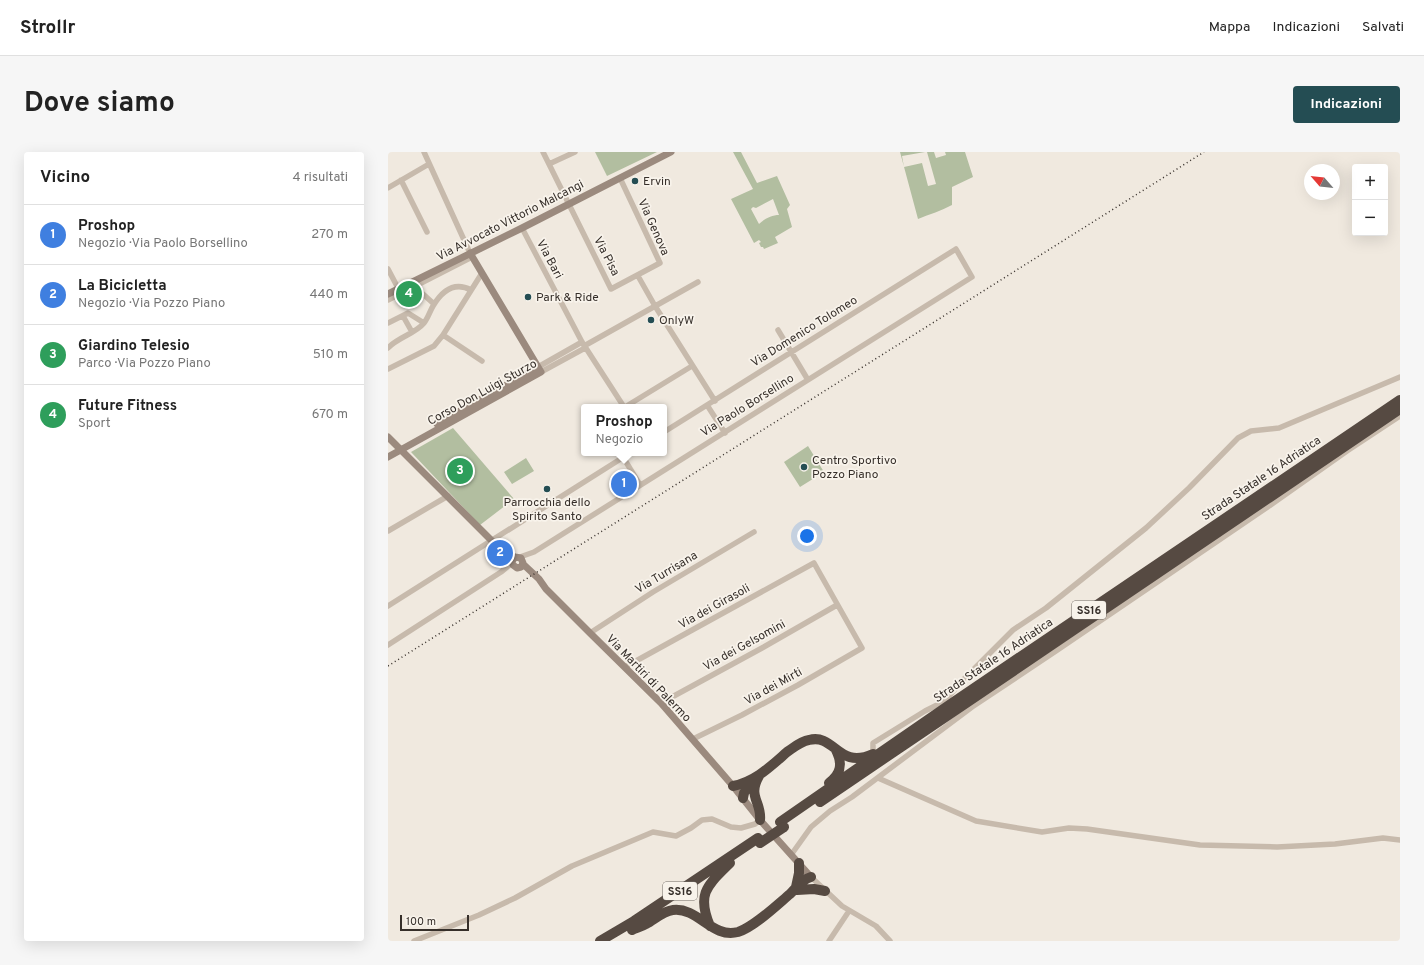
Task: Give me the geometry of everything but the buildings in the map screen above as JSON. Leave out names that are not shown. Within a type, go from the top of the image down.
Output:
[{"type":"highway","name":"Strada Statale 16 Adriatica","points":[[782,825],[790,814],[1400,400]]},
{"type":"highway","name":"Strada Statale 16 Adriatica","points":[[600,941],[634,922],[782,825],[1400,409]]},
{"type":"highway","name":"SS16","points":[[743,798],[748,795],[755,782],[794,747],[807,740],[820,738],[829,743],[845,756],[852,758],[861,758],[893,744]]},
{"type":"highway","name":"SS16","points":[[790,814],[798,805],[837,776],[841,764],[836,750]]},
{"type":"highway","name":"SS16","points":[[733,786],[755,782]]},
{"type":"highway","points":[[755,782],[755,800],[761,815],[760,820]]},
{"type":"highway","name":"Strada Statale 16 Adriatica","points":[[612,941],[632,930],[730,863],[759,840]]},
{"type":"highway","name":"SS16","points":[[710,926],[703,905],[705,893],[710,883],[730,863]]},
{"type":"highway","points":[[799,864],[799,873],[795,890],[814,889],[825,891]]},
{"type":"highway","name":"SS16","points":[[632,930],[646,924],[662,914],[672,910],[682,910],[692,914],[715,930],[726,933],[737,932],[749,927],[795,890],[806,885],[811,877]]},
{"type":"street","points":[[424,152],[471,255],[540,369]]},
{"type":"street","points":[[543,152],[570,203]]},
{"type":"street","points":[[549,164],[575,152]]},
{"type":"street","name":"Via Avvocato Vittorio Malcangi","points":[[388,300],[412,285],[671,152]]},
{"type":"street","points":[[388,188],[429,164]]},
{"type":"street","name":"Via Genova","points":[[620,178],[660,263],[638,276]]},
{"type":"street","points":[[401,180],[427,232]]},
{"type":"street","name":"Via Pisa","points":[[570,203],[611,289],[638,276],[654,306],[715,401]]},
{"type":"street","name":"Via Bari","points":[[522,228],[583,345],[622,404]]},
{"type":"street","name":"Via Paolo Borsellino","points":[[388,645],[501,572],[972,277],[956,248]]},
{"type":"street","name":"Via Domenico Tolomeo","points":[[667,430],[956,248]]},
{"type":"street","points":[[388,270],[398,288]]},
{"type":"street","points":[[388,369],[434,346],[443,335],[482,274]]},
{"type":"street","name":"Corso Don Luigi Sturzo","points":[[388,456],[399,448],[698,282]]},
{"type":"street","points":[[412,285],[434,304]]},
{"type":"street","name":"Via Avvocato Vittorio Malcangi","points":[[388,294],[398,288],[412,285]]},
{"type":"street","points":[[388,348],[394,342],[424,323],[434,304],[446,290],[456,286],[464,286],[471,290]]},
{"type":"street","points":[[388,323],[408,313],[424,323]]},
{"type":"street","points":[[403,316],[412,332]]},
{"type":"street","points":[[778,330],[808,380]]},
{"type":"street","points":[[443,335],[482,361]]},
{"type":"street","points":[[629,404],[692,366]]},
{"type":"street","points":[[873,751],[873,743],[925,711],[945,701],[960,683],[1013,630],[1046,608],[1146,528],[1189,488],[1238,438],[1251,431],[1279,428],[1400,378]]},
{"type":"street","points":[[707,405],[725,433]]},
{"type":"street","points":[[791,855],[811,827],[830,811],[876,779],[972,707],[1098,623],[1400,416]]},
{"type":"street","name":"Via Martiri di Palermo","points":[[388,437],[504,552],[517,562],[535,582],[546,589],[661,703],[743,798]]},
{"type":"street","name":"Corso Don Luigi Sturzo","points":[[388,451],[399,448]]},
{"type":"street","points":[[388,606],[622,457],[640,485]]},
{"type":"street","points":[[388,531],[448,496]]},
{"type":"street","name":"Via Turrisana","points":[[590,633],[654,592],[754,532]]},
{"type":"street","name":"Via dei Girasoli","points":[[624,667],[814,563],[837,605]]},
{"type":"street","name":"Via dei Mirti","points":[[693,739],[798,685],[862,648],[837,605]]},
{"type":"street","name":"Via dei Gelsomini","points":[[661,703],[837,605]]},
{"type":"street","points":[[874,769],[876,779]]},
{"type":"street","points":[[876,779],[976,822],[1042,832],[1069,828],[1086,829],[1200,845],[1277,847],[1335,844],[1383,838],[1400,840]]},
{"type":"street","points":[[743,798],[760,820],[825,891],[849,911],[876,926],[890,941]]},
{"type":"street","points":[[414,941],[479,915],[516,898],[572,866],[653,832],[676,836],[702,820],[712,819],[731,827],[741,828],[755,824],[760,820]]},
{"type":"street","points":[[829,941],[849,911]]},
{"type":"green space","points":[[595,152],[657,152],[607,176]]},
{"type":"green space","points":[[733,152],[741,152],[757,183],[777,176],[790,205],[787,209],[792,227],[775,237],[778,243],[764,249],[761,247],[759,243],[761,242],[759,240],[754,243],[731,199],[753,189]],"holes":[[[773,199],[779,215],[763,220],[759,224],[751,209]]]},
{"type":"green space","points":[[900,152],[925,152],[902,156],[904,167]]},
{"type":"green space","points":[[927,152],[934,152],[936,158],[946,155],[945,152],[965,152],[973,177],[952,187],[952,205],[918,219],[904,167],[922,163],[928,186],[936,184]]},
{"type":"green space","points":[[453,428],[514,499],[480,525],[411,452]]},
{"type":"green space","name":"Centro Sportivo Pozzo Piano","points":[[808,446],[824,472],[800,487],[784,462]]},
{"type":"green space","points":[[526,458],[534,471],[512,484],[504,472]]},
{"type":"railway","points":[[388,666],[1204,152]]},
{"type":"place","name":"Ervin","points":[[635,181]]},
{"type":"place","name":"Future Fitness","points":[[409,294]]},
{"type":"place","name":"Park & Ride","points":[[528,297]]},
{"type":"place","name":"OnlyW","points":[[651,320]]},
{"type":"place","name":"Centro Sportivo Pozzo Piano","points":[[804,467]]},
{"type":"place","name":"Giardino Telesio","points":[[460,471]]},
{"type":"place","name":"Proshop","points":[[624,484]]},
{"type":"place","name":"Parrocchia dello Spirito Santo","points":[[547,489]]},
{"type":"place","name":"La Bicicletta","points":[[500,553]]}]
